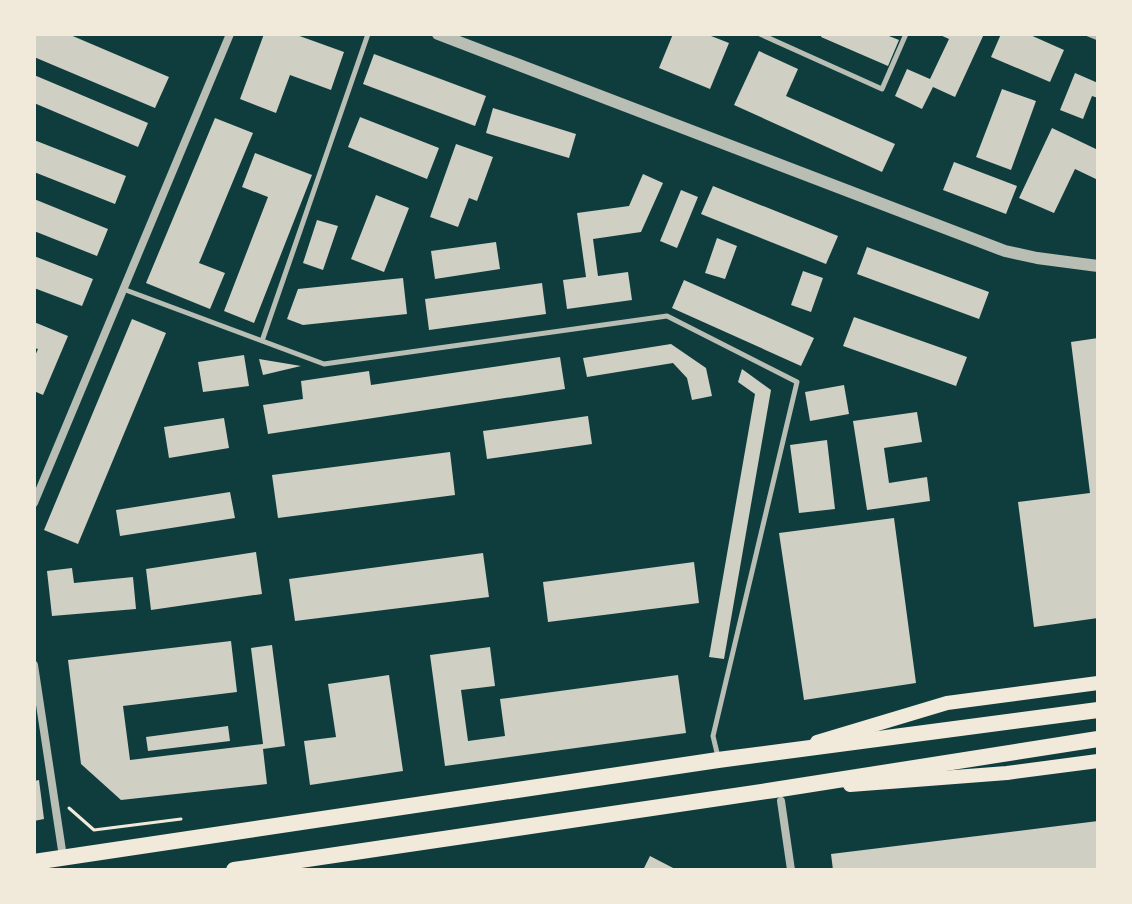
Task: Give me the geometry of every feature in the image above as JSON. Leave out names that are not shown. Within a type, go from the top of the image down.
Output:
[{"type":"main road","points":[[786,751],[947,703],[1098,683]]},
{"type":"main road","points":[[34,862],[718,760],[1098,710]]},
{"type":"main road","points":[[234,870],[778,796],[1098,739]]},
{"type":"main road","points":[[778,796],[1098,761]]},
{"type":"street","points":[[34,503],[230,34]]},
{"type":"street","points":[[438,34],[1005,251],[1098,266]]},
{"type":"street","points":[[34,665],[63,858]]},
{"type":"street","points":[[778,796],[791,870]]},
{"type":"lane","points":[[262,341],[368,34]]},
{"type":"lane","points":[[763,34],[882,89],[906,34]]},
{"type":"lane","points":[[1088,34],[1098,38]]},
{"type":"lane","points":[[123,289],[324,364],[667,316],[797,382],[713,736],[718,760]]},
{"type":"path","points":[[67,807],[94,830],[181,819]]},
{"type":"building","points":[[34,34],[68,34],[169,77],[155,108],[34,57]]},
{"type":"building","points":[[264,34],[294,34],[344,52],[331,90],[290,75],[276,113],[240,99]]},
{"type":"building","points":[[673,34],[706,34],[729,43],[710,89],[659,68]]},
{"type":"building","points":[[822,34],[884,34],[899,40],[888,66],[821,37]]},
{"type":"building","points":[[938,34],[984,34],[955,97],[933,87],[922,109],[895,96],[907,69],[930,79],[949,39]]},
{"type":"building","points":[[1001,34],[1028,34],[1064,50],[1050,82],[991,57]]},
{"type":"building","points":[[759,51],[798,69],[786,96],[895,144],[882,172],[734,105]]},
{"type":"building","points":[[374,54],[486,96],[475,126],[363,84]]},
{"type":"building","points":[[1075,73],[1098,83],[1098,98],[1092,96],[1083,119],[1060,110]]},
{"type":"building","points":[[34,75],[148,123],[138,147],[34,103]]},
{"type":"building","points":[[1002,89],[1036,101],[1011,170],[976,157]]},
{"type":"building","points":[[493,108],[576,134],[569,158],[486,133]]},
{"type":"building","points":[[360,117],[439,148],[427,179],[348,147]]},
{"type":"building","points":[[215,118],[253,133],[199,263],[225,273],[210,309],[146,283]]},
{"type":"building","points":[[1052,128],[1098,150],[1098,180],[1075,169],[1054,213],[1019,198]]},
{"type":"building","points":[[34,140],[126,176],[115,204],[34,172]]},
{"type":"building","points":[[456,144],[493,157],[477,201],[469,198],[458,227],[430,217]]},
{"type":"building","points":[[255,153],[312,175],[254,323],[224,311],[268,197],[242,187]]},
{"type":"building","points":[[954,162],[1017,186],[1006,214],[943,190]]},
{"type":"building","points":[[643,174],[663,183],[641,232],[593,239],[598,276],[628,272],[632,300],[567,309],[563,280],[586,277],[577,213],[629,206]]},
{"type":"building","points":[[713,186],[838,236],[826,264],[701,214]]},
{"type":"building","points":[[681,190],[698,197],[677,248],[660,241]]},
{"type":"building","points":[[376,195],[409,208],[384,272],[351,259]]},
{"type":"building","points":[[34,199],[108,229],[97,256],[34,231]]},
{"type":"building","points":[[317,220],[338,226],[323,270],[303,263]]},
{"type":"building","points":[[717,238],[737,246],[725,279],[705,273]]},
{"type":"building","points":[[496,242],[500,269],[435,279],[431,251]]},
{"type":"building","points":[[867,247],[989,292],[979,319],[857,274]]},
{"type":"building","points":[[34,256],[93,279],[82,306],[34,288]]},
{"type":"building","points":[[803,271],[823,278],[811,312],[791,305]]},
{"type":"building","points":[[403,278],[407,314],[303,325],[287,319],[298,289]]},
{"type":"building","points":[[684,280],[814,338],[801,366],[672,308]]},
{"type":"building","points":[[542,283],[546,314],[429,330],[425,299]]},
{"type":"building","points":[[854,317],[967,357],[956,386],[843,346]]},
{"type":"building","points":[[132,319],[166,333],[78,544],[44,530]]},
{"type":"building","points":[[34,322],[68,336],[43,395],[34,391],[34,358],[38,349],[34,348]]},
{"type":"building","points":[[1098,338],[1098,618],[1034,627],[1018,502],[1090,493],[1071,342]]},
{"type":"building","points":[[671,344],[706,368],[712,396],[692,400],[687,378],[673,363],[587,377],[583,358]]},
{"type":"building","points":[[244,355],[249,386],[203,392],[198,362]]},
{"type":"building","points":[[560,357],[565,389],[268,434],[263,405],[303,399],[301,381],[369,371],[371,385]]},
{"type":"building","points":[[259,359],[301,366],[263,375]]},
{"type":"building","points":[[742,369],[771,390],[724,659],[709,657],[755,394],[738,382]]},
{"type":"building","points":[[844,385],[849,414],[810,421],[805,392]]},
{"type":"building","points":[[917,412],[922,442],[884,448],[889,483],[927,477],[930,501],[867,510],[853,421]]},
{"type":"building","points":[[588,416],[592,444],[487,459],[483,431]]},
{"type":"building","points":[[224,418],[229,448],[169,458],[164,427]]},
{"type":"building","points":[[827,440],[835,509],[799,513],[790,445]]},
{"type":"building","points":[[450,452],[455,495],[278,518],[272,475]]},
{"type":"building","points":[[230,492],[235,518],[120,536],[116,510]]},
{"type":"building","points":[[894,518],[916,683],[804,700],[779,533]]},
{"type":"building","points":[[256,552],[262,594],[151,610],[146,569]]},
{"type":"building","points":[[483,553],[489,597],[295,621],[289,579]]},
{"type":"building","points":[[694,562],[699,603],[548,622],[543,582]]},
{"type":"building","points":[[72,568],[74,583],[133,577],[136,609],[52,616],[47,571]]},
{"type":"building","points":[[231,641],[237,692],[123,706],[130,760],[263,744],[251,648],[272,645],[285,746],[263,749],[267,784],[121,800],[81,764],[68,660]]},
{"type":"building","points":[[490,647],[495,686],[461,690],[468,741],[505,736],[500,699],[678,675],[686,733],[445,766],[430,655]]},
{"type":"building","points":[[389,675],[403,771],[310,785],[304,741],[336,737],[328,684]]},
{"type":"building","points":[[228,726],[230,741],[148,751],[146,737]]},
{"type":"building","points":[[39,780],[44,819],[34,821],[34,781]]},
{"type":"building","points":[[1098,821],[1098,870],[833,870],[831,854]]},
{"type":"building","points":[[650,856],[677,870],[643,870]]}]
